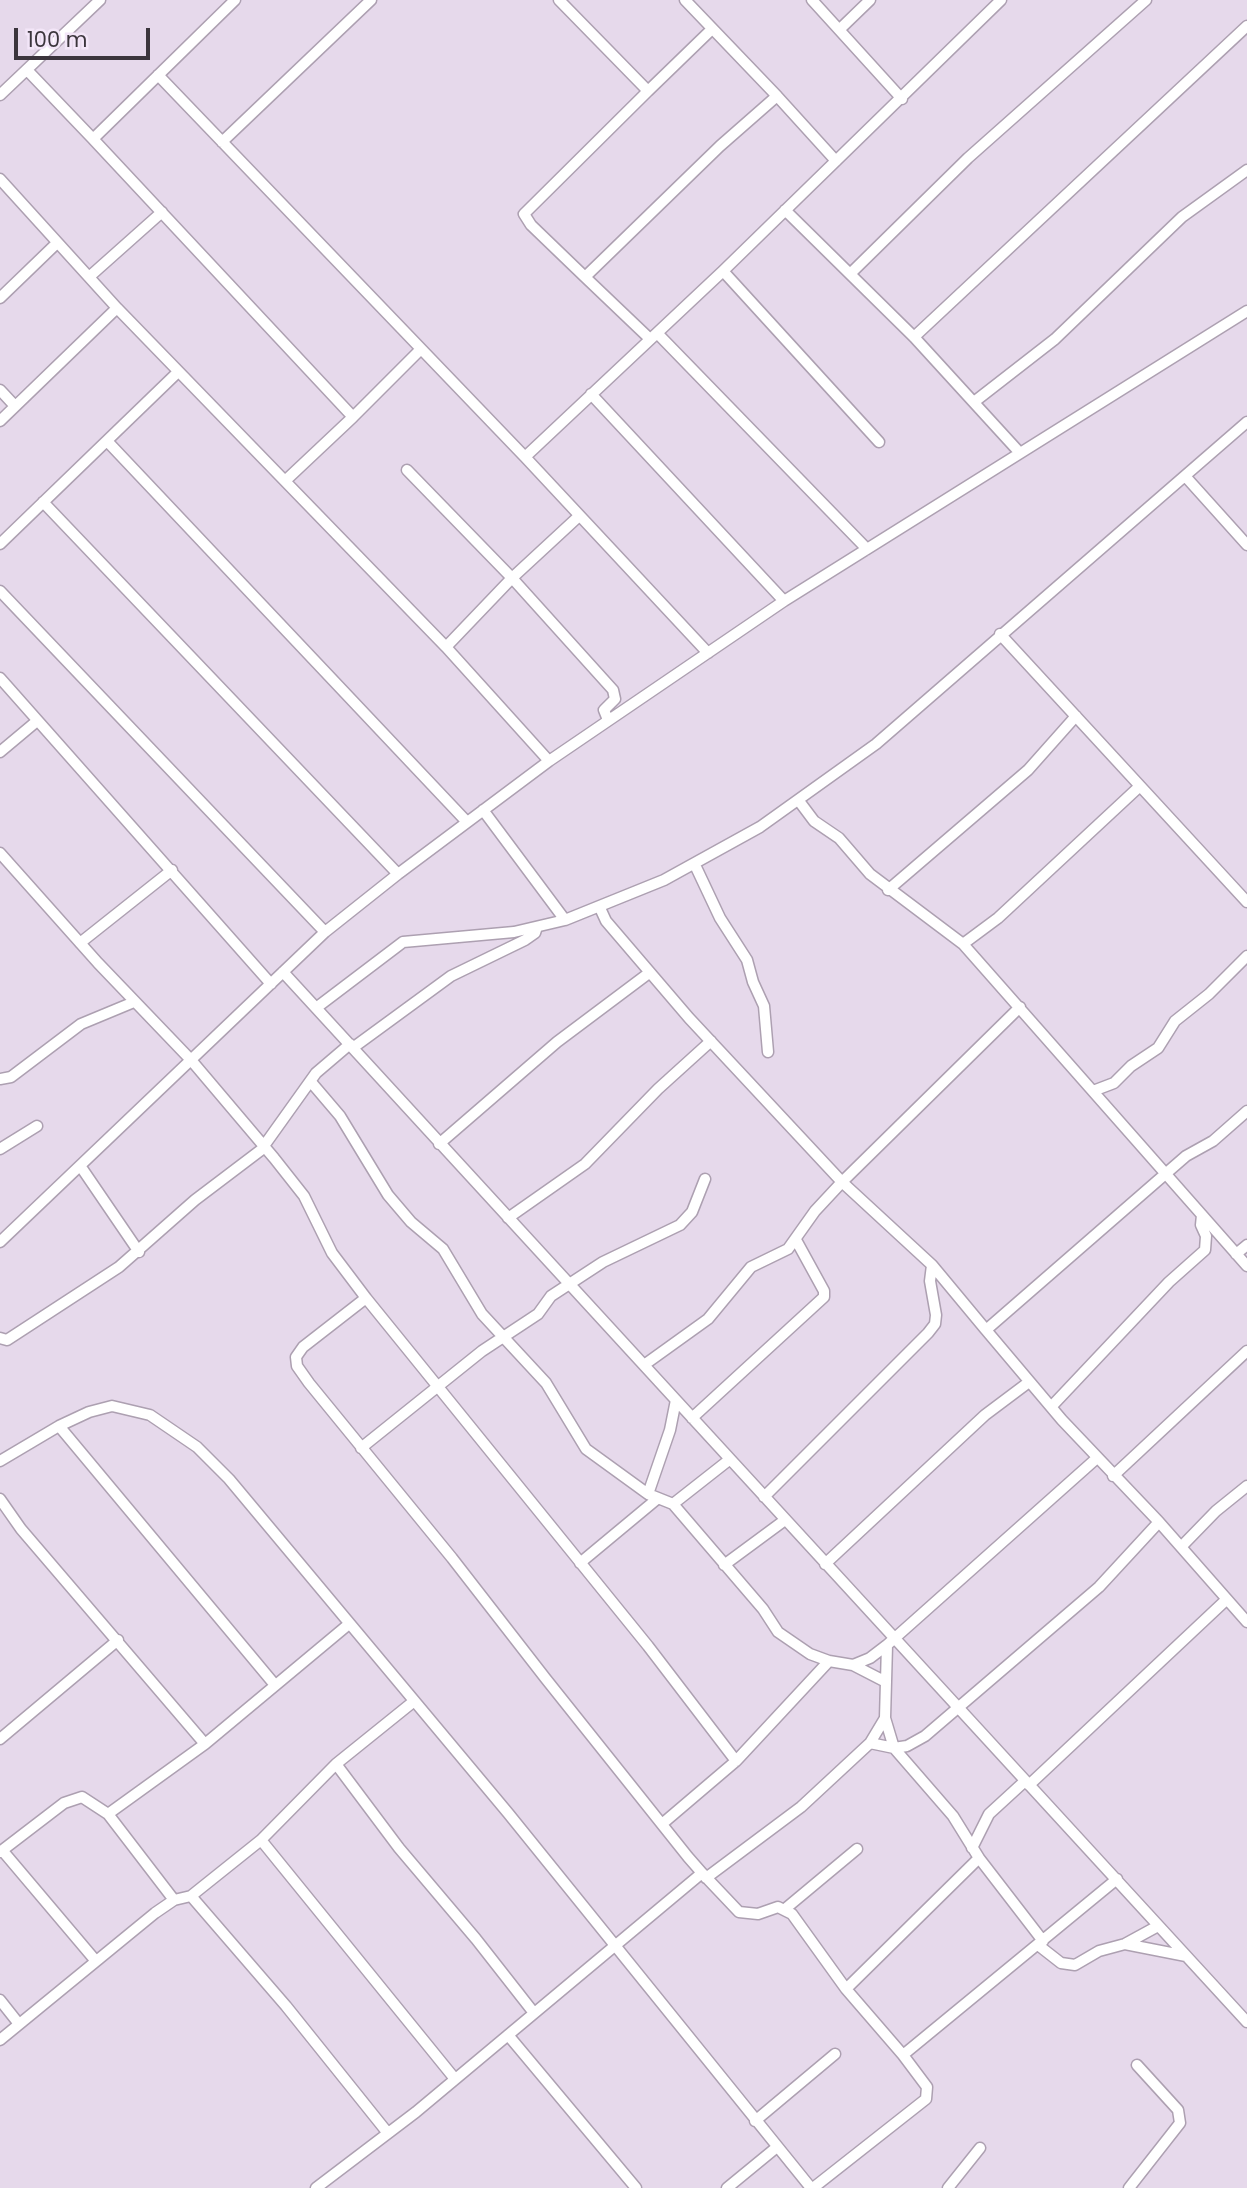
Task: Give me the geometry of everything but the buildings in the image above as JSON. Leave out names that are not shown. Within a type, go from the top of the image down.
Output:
[{"type":"street","points":[[0,95],[100,0]]},
{"type":"street","points":[[93,139],[234,0]]},
{"type":"street","points":[[222,142],[371,0]]},
{"type":"street","points":[[559,0],[648,91]]},
{"type":"street","points":[[685,0],[836,161]]},
{"type":"street","points":[[812,0],[902,99]]},
{"type":"street","points":[[840,29],[870,0]]},
{"type":"street","points":[[525,457],[723,271],[1001,0]]},
{"type":"street","points":[[851,273],[968,158],[1146,0]]},
{"type":"street","points":[[914,337],[1247,26]]},
{"type":"street","points":[[712,29],[524,214],[531,225],[585,277],[653,336],[867,549]]},
{"type":"street","points":[[27,71],[353,417]]},
{"type":"street","points":[[158,75],[525,457],[578,517],[708,653]]},
{"type":"street","points":[[585,277],[720,146],[777,96]]},
{"type":"street","points":[[974,402],[1055,339],[1182,217],[1247,170]]},
{"type":"street","points":[[0,179],[117,308],[446,647],[549,761]]},
{"type":"street","points":[[785,210],[914,337],[1020,453]]},
{"type":"street","points":[[89,277],[162,212]]},
{"type":"street","points":[[0,298],[57,243]]},
{"type":"street","points":[[723,271],[879,442]]},
{"type":"street","points":[[0,421],[117,308]]},
{"type":"street","points":[[0,1242],[326,932],[483,810],[608,720],[784,601],[1247,311]]},
{"type":"street","points":[[285,481],[420,350]]},
{"type":"street","points":[[0,544],[178,372]]},
{"type":"street","points":[[0,390],[15,406]]},
{"type":"street","points":[[591,394],[784,601]]},
{"type":"street","points":[[316,1008],[403,942],[514,932],[565,920],[600,908],[695,864],[799,802],[876,744],[1247,422]]},
{"type":"street","points":[[107,441],[467,822]]},
{"type":"street","points":[[407,470],[512,578],[613,690],[615,699],[604,710],[608,720]]},
{"type":"street","points":[[1185,476],[1247,545]]},
{"type":"street","points":[[43,502],[398,874]]},
{"type":"street","points":[[446,647],[512,578],[578,517]]},
{"type":"street","points":[[0,591],[326,932]]},
{"type":"street","points":[[1000,634],[1247,902]]},
{"type":"street","points":[[0,678],[271,984]]},
{"type":"street","points":[[888,890],[1028,770],[1076,716]]},
{"type":"street","points":[[0,752],[37,720]]},
{"type":"street","points":[[962,944],[998,918],[1037,878],[1140,786]]},
{"type":"street","points":[[799,802],[814,821],[839,838],[870,874],[888,890],[962,944],[1247,1266]]},
{"type":"street","points":[[483,810],[565,920]]},
{"type":"street","points":[[0,853],[134,1002],[191,1060],[265,1147],[304,1196],[332,1253],[366,1298],[736,1761]]},
{"type":"street","points":[[695,864],[720,918],[747,960],[764,1006],[768,1052]]},
{"type":"street","points":[[80,943],[172,870]]},
{"type":"street","points":[[600,908],[606,921],[710,1041],[842,1182],[932,1265],[1051,1407],[1159,1522],[1247,1622]]},
{"type":"street","points":[[0,1338],[7,1340],[139,1252],[195,1200],[265,1147],[323,1066],[451,976],[525,940],[535,933],[537,927]]},
{"type":"street","points":[[1093,1091],[1114,1083],[1131,1066],[1158,1048],[1175,1021],[1209,994],[1247,956]]},
{"type":"street","points":[[283,972],[825,1564],[891,1642],[957,1707],[1247,2022]]},
{"type":"street","points":[[439,1144],[557,1042],[649,972]]},
{"type":"street","points":[[0,1079],[11,1077],[81,1024],[134,1002]]},
{"type":"street","points":[[644,1365],[708,1319],[744,1273],[784,1254],[815,1211],[842,1182],[1020,1007]]},
{"type":"street","points":[[508,1218],[585,1164],[658,1089],[710,1041]]},
{"type":"street","points":[[310,1082],[340,1115],[388,1195],[411,1222],[443,1249],[482,1314],[546,1383],[586,1449],[652,1497],[673,1504],[762,1609],[778,1632],[810,1654],[853,1665],[887,1682]]},
{"type":"street","points":[[986,1329],[1192,1151],[1213,1141],[1247,1111]]},
{"type":"street","points":[[0,1149],[37,1126]]},
{"type":"street","points":[[81,1167],[139,1252]]},
{"type":"street","points":[[361,1448],[503,1337],[538,1314],[549,1299],[603,1262],[680,1225],[692,1212],[705,1179]]},
{"type":"street","points":[[1051,1407],[1169,1282],[1205,1250],[1206,1236],[1201,1225],[1202,1215]]},
{"type":"street","points":[[692,1418],[824,1297],[819,1281],[796,1240]]},
{"type":"street","points":[[1237,1254],[1247,1245]]},
{"type":"street","points":[[764,1497],[929,1333],[935,1324],[936,1315],[930,1289],[932,1265]]},
{"type":"street","points":[[0,1461],[58,1426],[89,1412],[122,1407],[149,1415],[178,1433],[229,1479],[508,1813],[776,2147],[812,2188],[926,2099],[927,2087],[904,2055],[846,1989],[797,1920],[785,1909],[772,1907],[758,1914],[739,1912],[704,1876],[361,1448],[295,1361],[303,1347],[366,1298]]},
{"type":"street","points":[[1113,1476],[1247,1351]]},
{"type":"street","points":[[825,1564],[934,1460],[985,1415],[1029,1382]]},
{"type":"street","points":[[580,1563],[652,1497],[676,1400]]},
{"type":"street","points":[[58,1426],[275,1685]]},
{"type":"street","points":[[853,1665],[870,1658],[891,1642],[1097,1458]]},
{"type":"street","points":[[673,1504],[729,1460]]},
{"type":"street","points":[[1181,1547],[1216,1511],[1247,1486]]},
{"type":"street","points":[[0,1499],[21,1529],[205,1744]]},
{"type":"street","points":[[724,1565],[785,1520]]},
{"type":"street","points":[[870,1743],[894,1748],[917,1742],[1099,1587],[1159,1522]]},
{"type":"street","points":[[972,1848],[989,1814],[1027,1783],[1226,1600]]},
{"type":"street","points":[[108,1814],[205,1744],[349,1624]]},
{"type":"street","points":[[0,1740],[118,1640]]},
{"type":"street","points":[[891,1642],[885,1718],[894,1748],[953,1816],[972,1848],[1040,1943],[1066,1966],[1125,1944],[1158,1926]]},
{"type":"street","points":[[662,1824],[736,1761],[830,1661]]},
{"type":"street","points":[[0,2040],[95,1960],[174,1900],[191,1896],[261,1840],[336,1764],[413,1702]]},
{"type":"street","points":[[316,2188],[455,2079],[704,1876],[778,1826],[870,1743],[885,1718]]},
{"type":"street","points":[[336,1764],[399,1848],[495,1961],[534,2013]]},
{"type":"street","points":[[95,1960],[1,1851],[52,1811],[73,1798],[91,1800],[108,1814],[174,1900]]},
{"type":"street","points":[[261,1840],[455,2079]]},
{"type":"street","points":[[785,1909],[857,1849]]},
{"type":"street","points":[[846,1989],[979,1857]]},
{"type":"street","points":[[904,2055],[1117,1879]]},
{"type":"street","points":[[191,1896],[286,2006],[387,2132]]},
{"type":"street","points":[[1125,1944],[1186,1956]]},
{"type":"street","points":[[0,2000],[19,2024]]},
{"type":"street","points":[[508,2035],[636,2188]]},
{"type":"street","points":[[755,2120],[835,2054]]},
{"type":"street","points":[[1129,2188],[1180,2123],[1178,2110],[1137,2065]]},
{"type":"street","points":[[727,2188],[776,2147]]},
{"type":"street","points":[[948,2188],[980,2148]]}]
